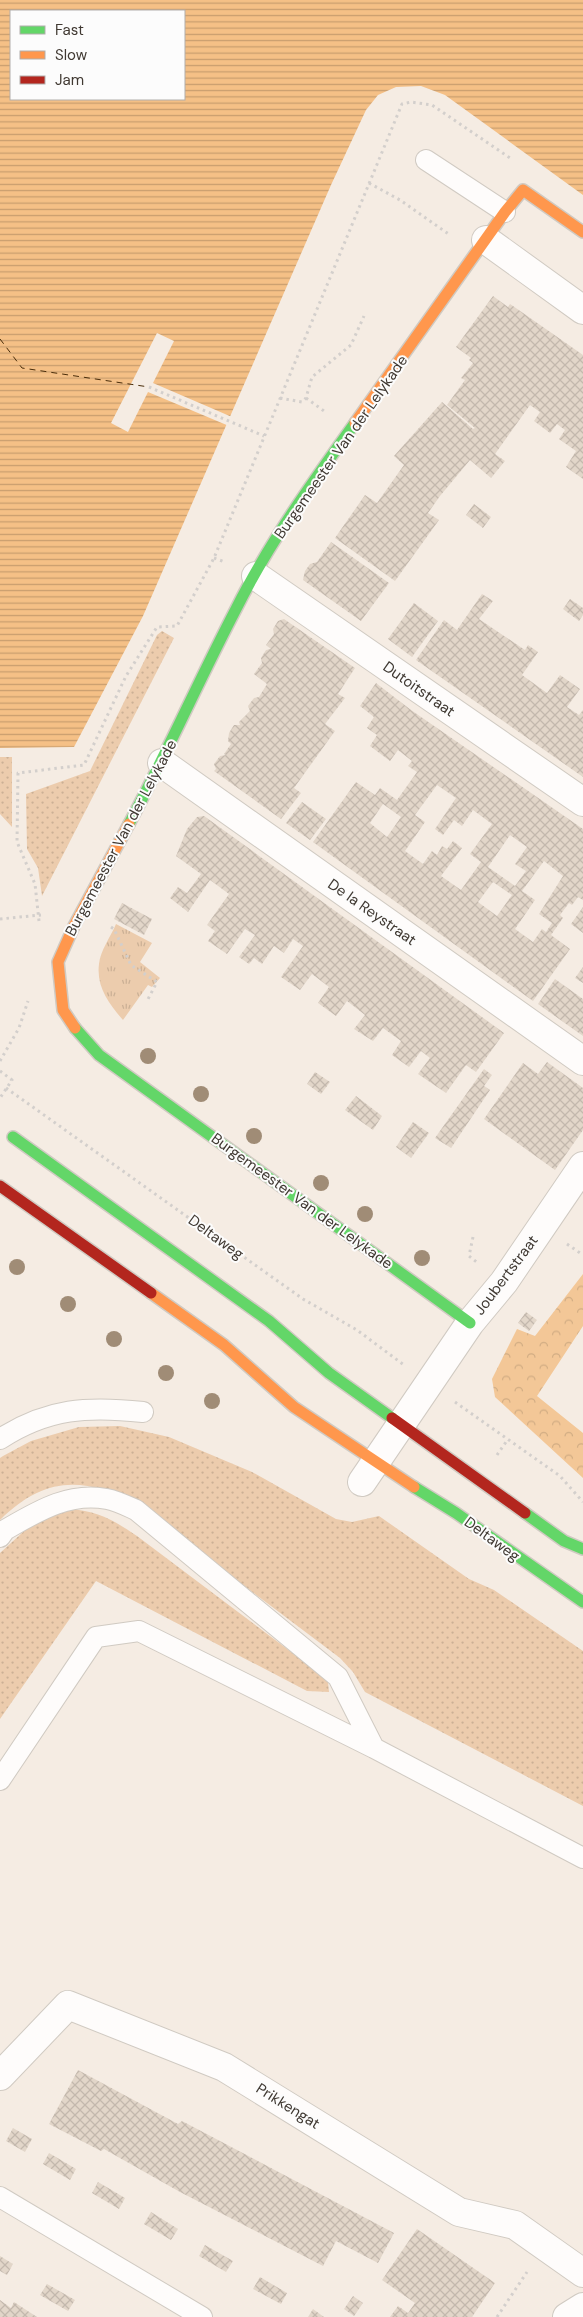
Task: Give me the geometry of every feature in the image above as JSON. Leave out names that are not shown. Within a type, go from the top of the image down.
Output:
[{"type":"street","name":"Burgemeester Van der Lelykade","points":[[470,1323],[99,1056],[78,1033],[64,1010],[59,987],[58,962],[82,911],[162,763],[236,608],[294,509],[482,247],[505,212],[524,190]]},
{"type":"street","points":[[524,190],[583,232]]},
{"type":"street","points":[[482,247],[583,310]]},
{"type":"street","name":"Dutoitstraat","points":[[256,576],[583,802]]},
{"type":"street","name":"De la Reystraat","points":[[162,763],[583,1061]]},
{"type":"street","points":[[6,1133],[269,1321],[310,1359],[399,1424],[564,1541],[583,1549]]},
{"type":"street","name":"Joubertstraat","points":[[428,1383],[470,1323],[504,1282],[583,1166]]},
{"type":"street","name":"Deltaweg","points":[[0,1186],[224,1345],[368,1472],[456,1513],[583,1602]]},
{"type":"street","points":[[368,1472],[428,1383]]},
{"type":"street","name":"Prikkengat","points":[[0,2076],[68,2005],[224,2067],[459,2212],[515,2225],[583,2273]]},
{"type":"street","points":[[567,2317],[583,2307]]},
{"type":"lane","points":[[426,160],[505,212]]},
{"type":"lane","points":[[0,1438],[62,1411],[103,1408],[143,1412]]},
{"type":"lane","points":[[0,1537],[5,1530],[56,1502],[80,1497],[108,1499],[136,1510],[338,1677],[374,1748]]},
{"type":"lane","points":[[0,1780],[96,1637],[139,1631],[374,1748],[583,1858]]},
{"type":"lane","points":[[0,2197],[202,2317]]},
{"type":"path","points":[[0,919],[39,915],[35,884],[17,842],[18,773],[84,765],[126,676],[157,627],[177,626],[214,558],[402,104],[422,102],[439,109],[518,164],[524,190]]},
{"type":"path","points":[[368,183],[482,247]]},
{"type":"path","points":[[280,398],[302,402],[306,398],[312,377],[351,344],[364,316]]},
{"type":"path","points":[[149,387],[264,436]]},
{"type":"path","points":[[82,911],[114,928],[131,965],[156,982],[147,1000]]},
{"type":"path","points":[[0,1071],[12,1080],[0,1098]]},
{"type":"path","name":"Deltaweg","points":[[6,1088],[303,1299],[357,1330],[428,1383],[560,1476],[583,1502]]},
{"type":"path","points":[[498,1454],[508,1439]]},
{"type":"path","points":[[497,2317],[544,2247]]},
{"type":"green space","points":[[162,631],[174,638],[42,896],[38,868],[27,849],[26,794],[90,771],[157,635]]},
{"type":"green space","points":[[0,757],[12,757],[12,827],[0,814]]},
{"type":"green space","points":[[116,924],[152,943],[140,962],[160,978],[152,987],[148,985],[123,1020],[105,995],[99,972],[101,954]]},
{"type":"green space","points":[[583,1274],[583,1326],[537,1396],[583,1433],[583,1478],[495,1397],[492,1379],[517,1329],[535,1336]]},
{"type":"green space","points":[[120,1426],[169,1437],[252,1472],[336,1519],[352,1522],[379,1516],[469,1579],[494,1590],[583,1651],[583,1806],[365,1692],[353,1672],[340,1658],[137,1505],[100,1489],[82,1485],[66,1485],[49,1488],[33,1495],[0,1520],[0,1458],[31,1441],[79,1427]]},
{"type":"green space","points":[[69,1509],[105,1517],[137,1536],[323,1676],[328,1682],[329,1692],[307,1691],[96,1581],[0,1719],[0,1553],[34,1522]]},
{"type":"shaded area","points":[[0,0],[583,0],[583,195],[445,95],[421,86],[396,87],[378,95],[366,110],[331,185],[143,616],[74,747],[0,748]]},
{"type":"pier","points":[[157,333],[174,341],[153,383],[232,417],[229,426],[148,392],[128,432],[111,423]]},
{"type":"building","points":[[493,296],[508,307],[510,304],[583,355],[583,479],[566,467],[576,451],[559,439],[565,430],[557,424],[550,433],[534,421],[540,412],[530,405],[495,454],[505,461],[491,478],[470,460],[440,496],[428,513],[439,520],[395,581],[335,538],[365,495],[377,503],[404,465],[394,456],[442,402],[473,429],[475,428],[447,405],[465,380],[461,378],[473,363],[469,360],[471,358],[456,347]]},
{"type":"building","points":[[474,504],[491,517],[483,528],[466,515]]},
{"type":"building","points":[[331,542],[389,583],[361,621],[303,580],[305,571],[310,564],[317,562]]},
{"type":"building","points":[[482,594],[493,601],[479,619],[525,650],[528,645],[538,652],[522,675],[547,693],[560,675],[580,689],[567,707],[579,715],[583,710],[583,777],[416,660],[444,620],[457,630]]},
{"type":"building","points":[[570,599],[583,608],[583,615],[579,621],[563,609]]},
{"type":"building","points":[[414,603],[438,621],[412,657],[388,639]]},
{"type":"building","points":[[284,619],[355,668],[338,694],[345,698],[325,724],[335,731],[294,788],[301,793],[281,819],[214,771],[216,769],[214,764],[220,756],[226,755],[224,754],[231,744],[228,741],[229,733],[234,725],[240,725],[239,722],[250,711],[248,706],[254,698],[259,697],[267,684],[254,674],[262,663],[261,658],[266,650],[271,649],[266,645],[274,634],[273,629],[278,621]]},
{"type":"building","points":[[376,683],[411,710],[583,829],[583,900],[578,897],[572,905],[569,903],[560,915],[563,918],[551,935],[570,949],[533,1001],[313,842],[356,782],[375,795],[380,788],[397,800],[417,772],[408,766],[412,761],[398,750],[390,761],[370,746],[377,735],[367,728],[374,717],[360,706]],"holes":[[[437,785],[456,798],[435,829],[443,835],[454,820],[462,826],[473,810],[492,824],[470,854],[481,862],[461,890],[441,876],[462,848],[453,841],[447,849],[442,846],[437,855],[432,851],[423,864],[405,851],[425,822],[415,815]],[[383,804],[401,817],[387,837],[370,823]],[[510,835],[527,847],[515,864],[526,871],[515,886],[488,867]],[[544,861],[563,876],[539,914],[552,923],[546,932],[542,929],[533,942],[515,929],[535,900],[522,891]],[[493,882],[512,895],[497,916],[478,902]]]},
{"type":"building","points":[[302,802],[326,819],[310,840],[286,823]]},
{"type":"building","points":[[204,816],[504,1033],[476,1072],[466,1065],[446,1093],[418,1074],[430,1058],[421,1051],[409,1067],[392,1055],[401,1041],[383,1028],[373,1041],[354,1029],[365,1015],[347,1001],[336,1016],[318,1003],[329,987],[312,974],[300,990],[281,977],[303,946],[293,939],[284,953],[274,946],[262,964],[254,958],[249,964],[239,957],[255,935],[245,929],[227,954],[208,941],[215,931],[207,925],[229,894],[210,880],[188,912],[170,898],[178,887],[187,893],[201,874],[176,856],[187,829],[197,817]]},
{"type":"building","points":[[122,903],[152,919],[144,935],[114,919]]},
{"type":"building","points":[[583,907],[583,933],[571,924]]},
{"type":"building","points":[[583,967],[583,983],[575,978]]},
{"type":"building","points":[[555,979],[583,999],[583,1036],[538,1004]]},
{"type":"building","points":[[547,1062],[583,1088],[583,1130],[555,1170],[484,1119],[523,1063],[538,1074]]},
{"type":"building","points":[[484,1069],[492,1075],[484,1086],[490,1090],[451,1148],[435,1138]]},
{"type":"building","points":[[315,1072],[330,1082],[321,1094],[307,1084]]},
{"type":"building","points":[[356,1096],[382,1116],[373,1130],[345,1110]]},
{"type":"building","points":[[413,1122],[429,1133],[411,1158],[396,1147]]},
{"type":"building","points":[[526,1312],[537,1320],[529,1331],[518,1323]]},
{"type":"building","points":[[78,2070],[178,2124],[182,2121],[394,2233],[378,2263],[336,2241],[323,2266],[180,2192],[104,2149],[101,2151],[49,2124]]},
{"type":"building","points":[[13,2128],[32,2139],[25,2152],[6,2141]]},
{"type":"building","points":[[49,2153],[76,2169],[70,2180],[43,2164]]},
{"type":"building","points":[[98,2182],[125,2198],[119,2209],[92,2193]]},
{"type":"building","points":[[151,2212],[178,2229],[171,2240],[144,2224]]},
{"type":"building","points":[[417,2229],[495,2283],[472,2317],[390,2317],[398,2306],[408,2313],[415,2303],[382,2280]]},
{"type":"building","points":[[205,2245],[233,2261],[226,2272],[199,2256]]},
{"type":"building","points":[[0,2256],[13,2264],[7,2275],[0,2271]]},
{"type":"building","points":[[260,2277],[287,2293],[281,2304],[253,2289]]},
{"type":"building","points":[[47,2284],[75,2300],[68,2311],[40,2295]]},
{"type":"building","points":[[353,2296],[363,2303],[354,2316],[344,2309]]},
{"type":"building","points":[[0,2300],[11,2308],[14,2302],[37,2317],[0,2317]]},
{"type":"building","points":[[313,2309],[324,2317],[308,2317]]},
{"type":"ferry route","points":[[0,339],[22,368],[149,387]]},
{"type":"traffic: fast","points":[[129,824],[222,636],[262,561],[355,423]]},
{"type":"traffic: fast","points":[[75,1028],[99,1055],[470,1323]]},
{"type":"traffic: fast","points":[[13,1137],[269,1321],[329,1373],[392,1418]]},
{"type":"traffic: fast","points":[[414,1487],[456,1513],[583,1602]]},
{"type":"traffic: fast","points":[[525,1513],[564,1541],[583,1549]]},
{"type":"traffic: slow","points":[[355,423],[505,212],[523,190],[583,232]]},
{"type":"traffic: slow","points":[[75,1028],[63,1010],[58,962],[74,926],[129,824]]},
{"type":"traffic: slow","points":[[151,1293],[224,1345],[294,1407],[414,1487]]},
{"type":"traffic: jam","points":[[0,1186],[151,1293]]},
{"type":"traffic: jam","points":[[392,1418],[525,1513]]}]
